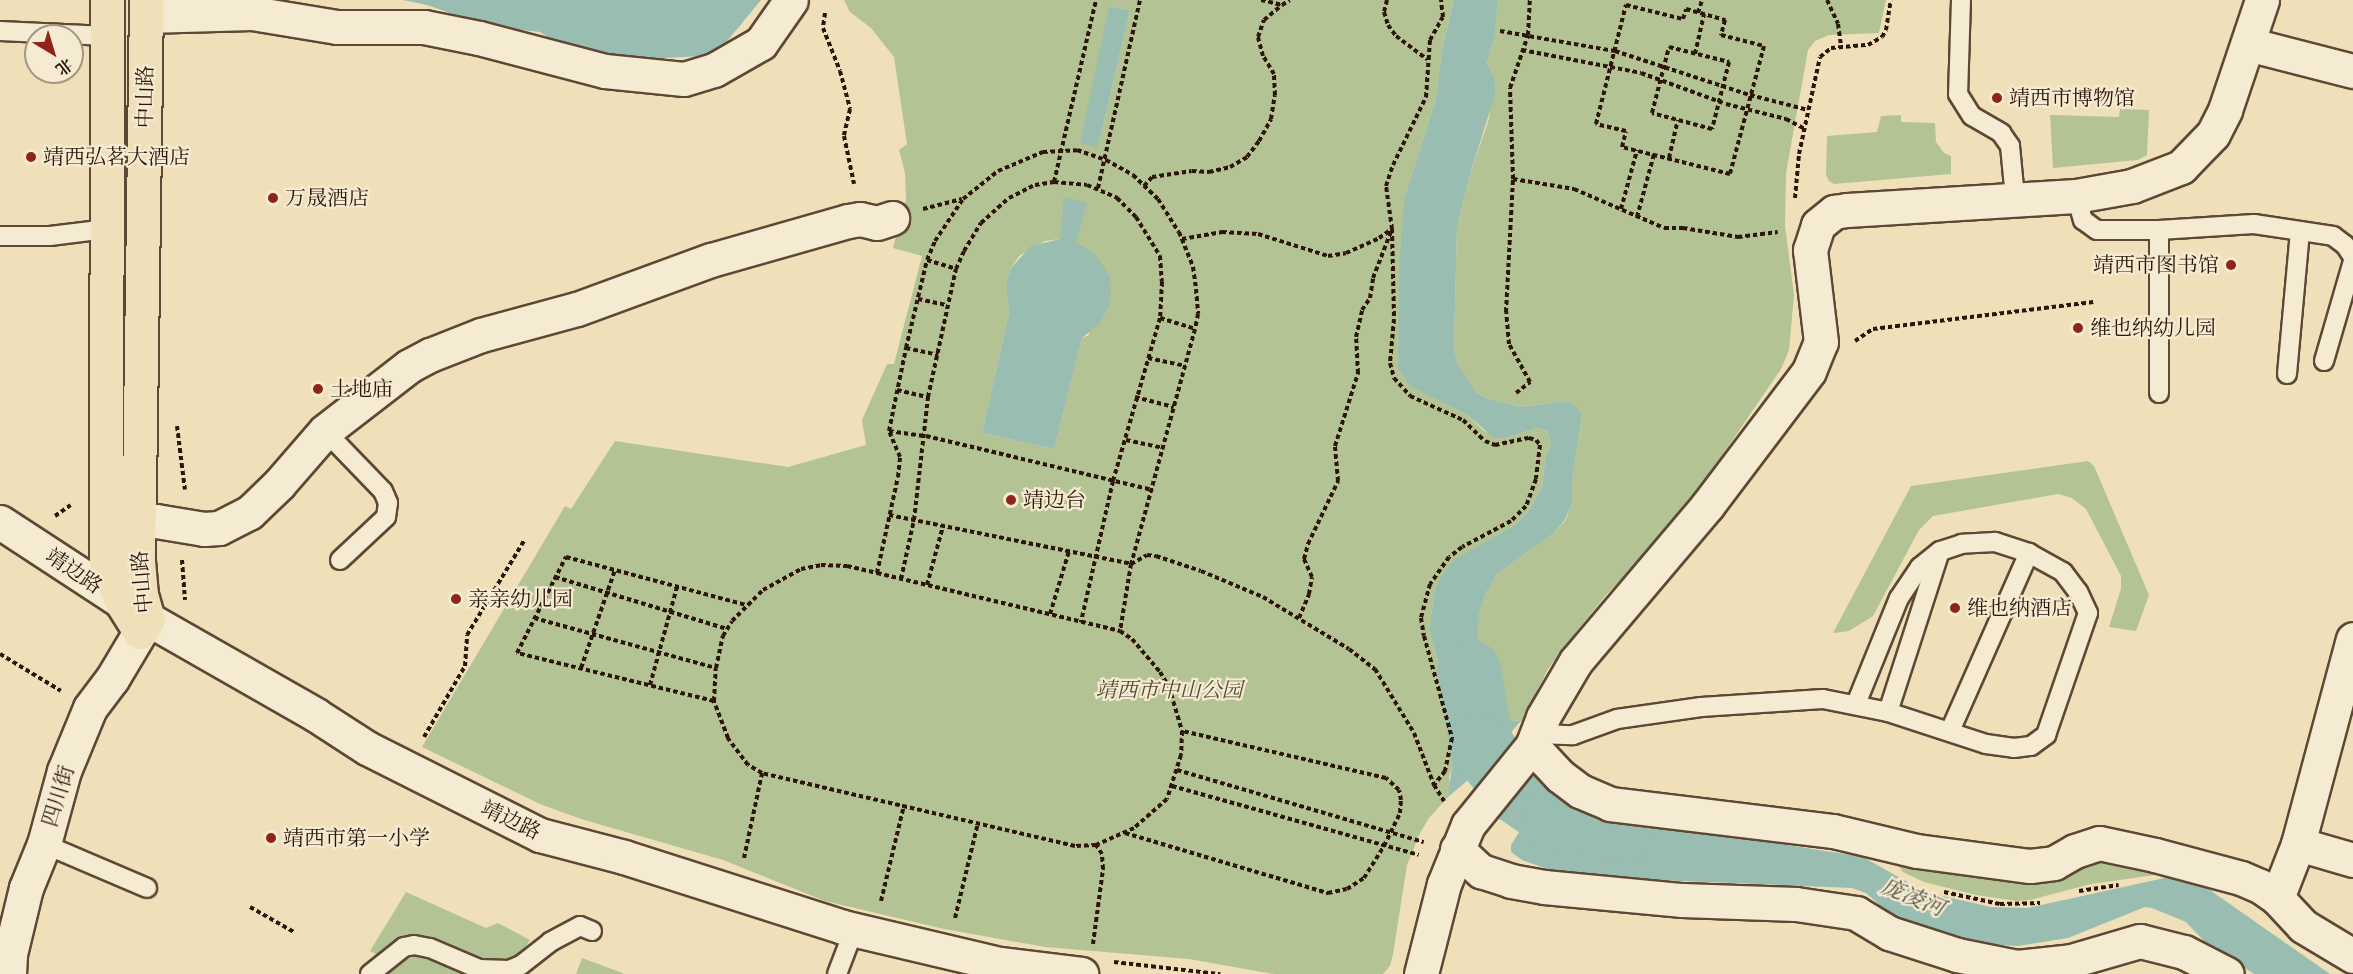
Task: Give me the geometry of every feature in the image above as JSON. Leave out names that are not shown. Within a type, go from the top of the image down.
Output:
[{"type":"main road","name":"中山路","points":[[137,618],[141,595],[138,561],[146,8]]},
{"type":"main road","name":"中山路","points":[[107,14],[106,564],[137,618]]},
{"type":"street","points":[[146,8],[252,13],[337,27],[424,27],[479,38],[605,71],[684,79],[714,70],[761,44],[791,0]]},
{"type":"street","points":[[1422,974],[1432,923],[1458,834],[1531,745],[1576,661],[1707,506],[1809,370],[1821,342],[1810,250],[1818,225],[1834,212],[1847,210],[2076,196],[2132,186],[2181,167],[2199,152],[2221,118],[2262,0]]},
{"type":"street","points":[[2248,44],[2353,71]]},
{"type":"street","points":[[139,522],[156,521],[204,529],[219,528],[249,513],[279,484],[325,431],[409,366],[430,355],[481,335],[577,309],[711,260],[860,219],[878,223],[892,218]]},
{"type":"street","name":"靖边路","points":[[0,522],[137,618],[363,764],[531,850],[626,875],[849,943],[967,974]]},
{"type":"street","name":"靖边路","points":[[0,540],[137,618],[316,715],[367,748],[540,835],[624,857],[843,927],[1000,963],[1086,962]]},
{"type":"street","name":"四川街","points":[[9,974],[10,954],[26,888],[44,844],[64,771],[90,708],[112,680],[137,618]]},
{"type":"street","points":[[2277,898],[2298,844],[2353,639]]},
{"type":"street","points":[[1531,745],[1560,776],[1580,791],[1610,804],[1833,831],[1917,851],[2030,866],[2054,863],[2075,851],[2099,843],[2241,878],[2260,886],[2277,898],[2303,926],[2353,956]]},
{"type":"street","points":[[1458,834],[1481,871],[1511,881],[1544,887],[1682,900],[1796,904],[1856,913],[1889,933],[1958,955],[2018,967],[2071,961],[2140,941],[2184,952],[2227,974]]},
{"type":"street","points":[[2298,844],[2353,860]]},
{"type":"lane","points":[[1961,0],[1958,94],[1972,116],[2001,133],[2010,146],[2014,198]]},
{"type":"lane","points":[[0,31],[107,14]]},
{"type":"lane","points":[[2076,196],[2082,220],[2097,230],[2159,230],[2254,224],[2333,236],[2346,245],[2353,259],[2324,361]]},
{"type":"lane","points":[[0,236],[51,236],[106,229]]},
{"type":"lane","points":[[2159,230],[2159,393]]},
{"type":"lane","points":[[2287,374],[2300,232]]},
{"type":"lane","points":[[325,431],[383,491],[388,503],[386,517],[340,560]]},
{"type":"lane","points":[[1531,745],[1573,735],[1617,720],[1701,707],[1823,699],[1888,712],[1986,744],[2014,748],[2031,746],[2046,735],[2088,613],[2078,592],[2063,572],[2029,553],[1995,542],[1962,544],[1940,551],[1920,567],[1899,598],[1856,705]]},
{"type":"lane","points":[[1888,712],[1940,551]]},
{"type":"lane","points":[[1950,731],[2029,553]]},
{"type":"lane","points":[[44,844],[147,888]]},
{"type":"lane","points":[[370,974],[404,947],[414,945],[429,948],[479,969],[509,970],[521,965],[550,942],[580,927],[592,930]]},
{"type":"lane","points":[[837,974],[849,943]]},
{"type":"path","points":[[1054,183],[1064,149],[1096,0]]},
{"type":"path","points":[[1098,188],[1140,0]]},
{"type":"path","points":[[1261,0],[1282,5]]},
{"type":"path","points":[[1144,186],[1152,177],[1184,171],[1209,172],[1230,167],[1246,157],[1259,141],[1271,119],[1275,95],[1274,74],[1263,56],[1258,37],[1264,20],[1290,0]]},
{"type":"path","points":[[1387,0],[1384,12],[1388,26],[1396,36],[1428,59]]},
{"type":"path","points":[[1434,785],[1445,771],[1452,738],[1424,636],[1422,618],[1430,584],[1449,557],[1462,547],[1511,521],[1526,506],[1536,479],[1541,450],[1536,440],[1529,438],[1495,445],[1485,441],[1463,420],[1410,396],[1394,378],[1390,363],[1394,319],[1392,229],[1386,186],[1393,165],[1426,97],[1430,40],[1443,17],[1440,0]]},
{"type":"path","points":[[1516,393],[1530,382],[1509,344],[1506,312],[1513,179],[1510,88],[1528,35],[1530,0]]},
{"type":"path","points":[[1698,13],[1702,0]]},
{"type":"path","points":[[1827,0],[1838,24],[1841,46]]},
{"type":"path","points":[[1794,209],[1795,182],[1820,57],[1831,48],[1868,45],[1882,36],[1886,30],[1891,0]]},
{"type":"path","points":[[826,5],[823,28],[840,71],[850,109],[844,136],[860,219]]},
{"type":"path","points":[[1626,5],[1683,19],[1686,9],[1704,14],[1725,20],[1721,35],[1764,46],[1730,174],[1622,147],[1626,131],[1596,124],[1626,5]]},
{"type":"path","points":[[1695,54],[1704,14]]},
{"type":"path","points":[[1500,31],[1615,51],[1750,95],[1808,111]]},
{"type":"path","points":[[1670,47],[1729,62],[1712,129],[1652,113],[1665,66],[1670,47]]},
{"type":"path","points":[[1522,50],[1610,67],[1661,80],[1747,110],[1786,119],[1805,129]]},
{"type":"path","points":[[1669,158],[1678,120]]},
{"type":"path","points":[[877,573],[898,477],[900,457],[889,430],[927,260],[948,218],[979,184],[1023,159],[1043,152],[1064,149],[1090,153],[1133,175],[1168,214],[1182,239],[1193,267],[1198,314],[1153,490],[1131,564],[1120,631]]},
{"type":"path","points":[[1621,209],[1637,150]]},
{"type":"path","points":[[1637,217],[1654,154]]},
{"type":"path","points":[[1513,179],[1574,189],[1664,228],[1683,228],[1738,237],[1783,231]]},
{"type":"path","points":[[901,579],[914,520],[926,436],[928,397],[956,269],[981,223],[1009,198],[1035,185],[1054,183],[1098,188],[1117,198],[1136,218],[1160,256],[1162,282],[1160,318],[1135,397],[1126,440],[1113,481],[1081,622]]},
{"type":"path","points":[[1182,239],[1222,232],[1258,234],[1328,256],[1346,253],[1379,238],[1392,229]]},
{"type":"path","points":[[1299,618],[1309,594],[1312,577],[1304,559],[1308,544],[1338,481],[1335,446],[1358,373],[1356,337],[1362,310],[1370,298],[1373,278],[1392,229]]},
{"type":"path","points":[[927,260],[956,269]]},
{"type":"path","points":[[918,299],[947,305]]},
{"type":"path","points":[[1847,349],[1874,329],[2093,302]]},
{"type":"path","points":[[1160,318],[1195,329]]},
{"type":"path","points":[[906,348],[938,355]]},
{"type":"path","points":[[1148,358],[1185,366]]},
{"type":"path","points":[[897,390],[928,397]]},
{"type":"path","points":[[1135,397],[1174,407]]},
{"type":"path","points":[[889,430],[926,436],[1153,490]]},
{"type":"path","points":[[1126,440],[1164,448]]},
{"type":"path","points":[[889,515],[1131,564],[1147,555],[1156,555],[1232,584],[1299,618],[1349,649],[1375,669],[1414,733],[1434,785],[1452,811],[1458,834],[1389,833],[1177,770]]},
{"type":"path","points":[[188,525],[183,545],[182,571],[183,592],[188,609]]},
{"type":"path","points":[[927,585],[943,526]]},
{"type":"path","points":[[423,738],[465,666],[467,635],[524,541]]},
{"type":"path","points":[[1050,614],[1069,551]]},
{"type":"path","points":[[714,701],[517,653],[566,557],[746,605]]},
{"type":"path","points":[[821,565],[847,566],[901,579],[1120,631],[1132,639],[1160,672],[1176,708],[1182,731],[1177,770],[1167,799],[1151,816],[1124,833],[1096,845],[1075,846],[762,773],[748,765],[728,738],[714,701],[716,668],[727,629],[746,605],[763,590],[801,569],[821,565]]},
{"type":"path","points":[[580,668],[605,592],[615,570]]},
{"type":"path","points":[[555,577],[727,629]]},
{"type":"path","points":[[650,686],[657,652],[677,587]]},
{"type":"path","points":[[534,618],[716,668]]},
{"type":"path","points":[[0,654],[90,708]]},
{"type":"path","points":[[1124,833],[1328,893],[1347,889],[1364,878],[1384,846],[1400,813],[1400,790],[1386,778],[1182,731]]},
{"type":"path","points":[[742,866],[762,773]]},
{"type":"path","points":[[1172,786],[1419,855]]},
{"type":"path","points":[[878,910],[904,806]]},
{"type":"path","points":[[953,927],[978,823]]},
{"type":"path","points":[[1086,962],[1103,869],[1102,854],[1096,845]]},
{"type":"path","points":[[250,907],[294,932]]},
{"type":"path","points":[[1113,962],[1220,974]]},
{"type":"green space","name":"靖西市中山公园","points":[[844,0],[1454,0],[1443,45],[1435,102],[1404,199],[1398,346],[1452,407],[1466,414],[1484,431],[1505,438],[1537,428],[1547,431],[1551,443],[1545,459],[1542,488],[1527,513],[1515,525],[1471,551],[1435,589],[1429,630],[1457,726],[1455,753],[1449,778],[1451,787],[1448,797],[1429,818],[1420,833],[1407,865],[1393,954],[1390,966],[1383,974],[1274,974],[1189,959],[1045,947],[944,929],[825,901],[723,860],[581,819],[540,804],[422,747],[565,506],[571,509],[615,441],[788,467],[866,445],[862,420],[887,364],[894,364],[922,256],[893,248],[906,199],[905,173],[899,150],[907,144],[894,57],[871,28],[850,12]],"holes":[[[1109,6],[1130,10],[1098,147]],[[1060,239],[1076,242],[1090,250],[1089,335],[1082,338],[1054,449],[982,433],[1009,313],[1006,284],[1011,268],[1019,256],[1045,241]]]},
{"type":"green space","points":[[1498,0],[1886,0],[1879,33],[1829,35],[1815,41],[1808,50],[1786,173],[1785,226],[1794,295],[1789,350],[1781,369],[1676,523],[1605,596],[1576,632],[1548,669],[1522,720],[1509,721],[1499,713],[1494,698],[1491,674],[1478,638],[1479,616],[1486,593],[1497,574],[1554,533],[1565,521],[1572,504],[1572,482],[1582,415],[1566,401],[1521,407],[1486,398],[1476,392],[1467,381],[1458,365],[1454,346],[1457,227],[1471,171],[1489,119],[1494,77],[1487,63],[1495,33]]},
{"type":"green space","points":[[2120,109],[2149,110],[2147,155],[2138,160],[2053,168],[2050,115],[2119,117]]},
{"type":"green space","points":[[1901,115],[1901,122],[1935,123],[1936,142],[1944,153],[1951,156],[1951,174],[1834,184],[1829,181],[1826,175],[1827,136],[1877,132],[1881,116]]},
{"type":"green space","points":[[2088,461],[2094,466],[2149,595],[2136,631],[2109,627],[2121,589],[2121,576],[2086,509],[2072,498],[2058,494],[1933,516],[1919,530],[1873,616],[1849,631],[1833,633],[1911,486]]},
{"type":"green space","points":[[2085,855],[2159,871],[2155,875],[2091,884],[2030,900],[2016,901],[1976,895],[1924,882],[1903,872],[1899,866],[1905,860]]},
{"type":"green space","points":[[406,892],[486,928],[498,923],[530,940],[520,956],[484,964],[430,939],[402,936],[382,952],[376,954],[370,951]]},
{"type":"green space","points":[[416,956],[437,961],[456,972],[465,974],[382,974],[401,961]]},
{"type":"green space","points":[[582,958],[625,974],[576,974]]},
{"type":"water","points":[[403,0],[761,0],[719,51],[703,56],[646,59],[610,57],[560,45],[540,32],[487,26],[427,5]]},
{"type":"water","points":[[1454,0],[1498,0],[1495,34],[1487,63],[1494,77],[1495,95],[1471,171],[1457,227],[1454,346],[1458,365],[1476,392],[1486,398],[1521,407],[1566,401],[1576,406],[1582,415],[1572,482],[1572,504],[1564,521],[1554,533],[1497,574],[1486,593],[1479,616],[1478,638],[1491,674],[1499,713],[1509,721],[1522,720],[1467,781],[1448,797],[1457,726],[1429,630],[1435,589],[1454,560],[1515,525],[1527,513],[1542,488],[1545,459],[1551,443],[1547,431],[1537,428],[1505,438],[1494,438],[1466,414],[1410,386],[1398,368],[1399,273],[1404,199],[1435,102],[1443,45]]},
{"type":"water","points":[[1109,6],[1130,10],[1098,147],[1080,143]]},
{"type":"water","points":[[1064,197],[1087,203],[1076,242],[1090,250],[1101,262],[1109,276],[1111,292],[1108,308],[1100,323],[1082,338],[1054,449],[982,433],[1009,313],[1006,284],[1011,268],[1031,246],[1060,239]]},
{"type":"water","name":"庞凌河","points":[[1550,801],[1613,817],[1863,857],[1925,892],[1991,907],[2028,908],[2169,877],[2189,881],[2207,888],[2330,974],[2254,974],[2205,942],[2186,922],[2145,907],[2068,938],[2018,946],[1955,940],[1925,933],[1892,916],[1866,893],[1852,888],[1607,878],[1551,870],[1522,860],[1511,852],[1511,845],[1531,813]]},
{"type":"waterway","points":[[1469,671],[1482,747],[1517,792],[1553,817],[1623,831]]},
{"type":"place","name":"靖西市博物馆","points":[[1997,98]]},
{"type":"place","name":"靖西弘茗大酒店","points":[[31,157]]},
{"type":"place","name":"万晟酒店","points":[[273,198]]},
{"type":"place","name":"靖西市图书馆","points":[[2231,265]]},
{"type":"place","name":"维也纳幼儿园","points":[[2078,328]]},
{"type":"place","name":"土地庙","points":[[318,389]]},
{"type":"place","name":"靖边台","points":[[1011,500]]},
{"type":"place","name":"亲亲幼儿园","points":[[456,599]]},
{"type":"place","name":"维也纳酒店","points":[[1955,608]]},
{"type":"place","name":"靖西市第一小学","points":[[271,838]]}]
